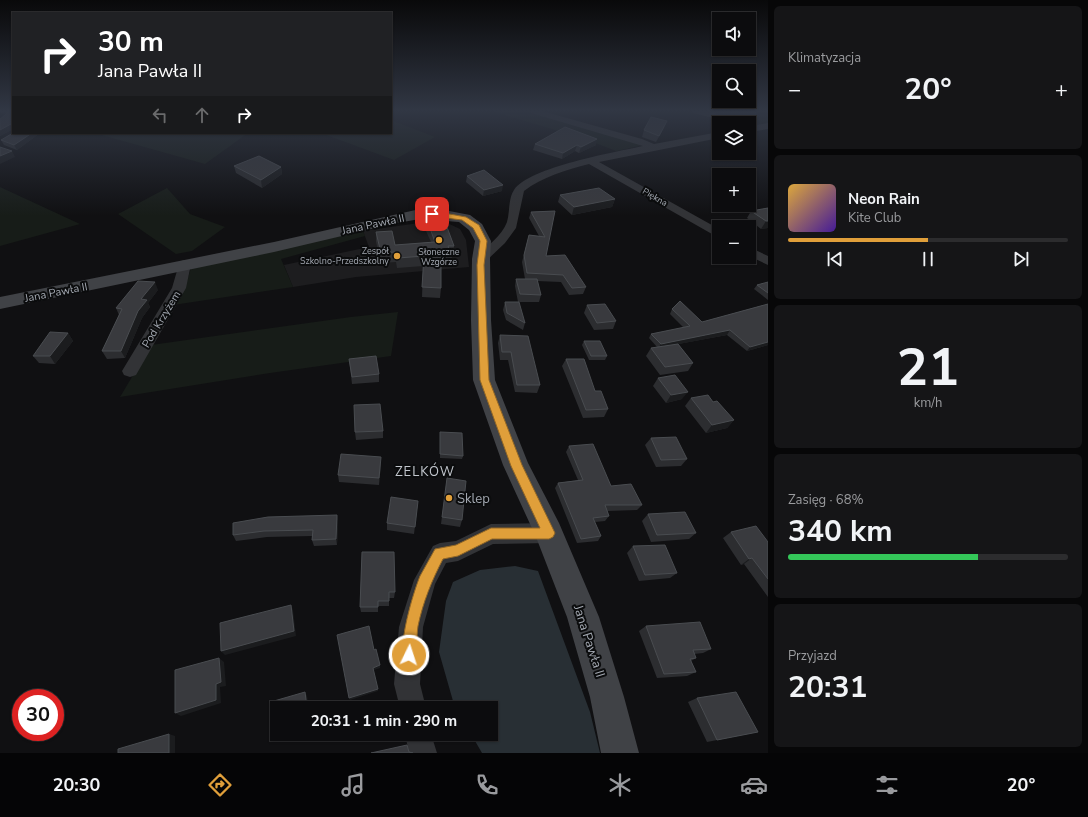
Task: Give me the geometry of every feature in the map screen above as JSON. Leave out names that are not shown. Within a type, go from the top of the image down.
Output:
[{"type":"street","points":[[481,259],[510,228],[519,190],[527,183],[545,174],[591,161],[658,146]]},
{"type":"street","name":"Piękna","points":[[591,161],[712,230]]},
{"type":"street","name":"Jana Pawła II","points":[[0,304],[274,246],[358,226],[420,214],[444,214],[464,218],[476,226],[483,241],[481,259],[481,320],[484,380],[516,466],[549,533],[583,617],[607,697],[620,753]]},
{"type":"street","points":[[480,234],[507,232]]},
{"type":"street","points":[[756,255],[768,261]]},
{"type":"street","name":"Pod Krzyżem","points":[[130,371],[179,288],[185,264]]},
{"type":"street","points":[[411,701],[407,684],[411,627],[425,580],[440,553],[458,550],[491,534],[549,533]]},
{"type":"street","points":[[420,741],[423,753]]},
{"type":"shaded area","points":[[141,146],[230,146],[205,164]]},
{"type":"shaded area","points":[[357,146],[419,146],[394,160]]},
{"type":"shaded area","points":[[603,146],[639,146],[616,151]]},
{"type":"shaded area","points":[[0,187],[80,224],[0,246]]},
{"type":"shaded area","points":[[167,188],[190,214],[225,227],[192,251],[176,254],[118,214]]},
{"type":"shaded area","name":"Zespół Szkolno-Przedszkolny","points":[[443,221],[460,229],[466,240],[469,267],[356,277],[293,287],[284,265],[369,247],[363,231]]},
{"type":"shaded area","points":[[363,231],[365,236],[281,259],[293,287],[173,305],[186,284],[191,268]]},
{"type":"shaded area","points":[[398,312],[391,356],[270,373],[120,397],[151,345],[351,317]]},
{"type":"shaded area","points":[[515,566],[538,571],[590,712],[600,753],[482,753],[475,741],[498,741],[498,701],[453,701],[439,652],[446,601],[453,582],[480,570]]},
{"type":"building","points":[[542,146],[575,146],[563,153]]},
{"type":"building","points":[[0,147],[12,151],[0,156]]},
{"type":"building","points":[[259,156],[281,167],[261,180],[234,166]]},
{"type":"building","points":[[484,170],[503,185],[484,190],[467,176]]},
{"type":"building","points":[[599,188],[615,199],[574,207],[560,195]]},
{"type":"building","points":[[768,208],[768,221],[752,212],[756,212],[756,210]]},
{"type":"building","points":[[555,211],[546,256],[565,255],[586,287],[572,288],[563,275],[527,273],[524,255],[529,235],[545,237],[531,212]]},
{"type":"building","points":[[444,219],[454,246],[448,246],[452,256],[441,256],[441,288],[422,287],[424,256],[398,258],[396,252],[381,253],[376,232],[392,231],[395,245],[435,242],[427,220]]},
{"type":"building","points":[[516,279],[537,279],[541,295],[520,294]]},
{"type":"building","points":[[138,281],[155,282],[141,299],[147,300],[138,311],[121,351],[102,351],[122,309],[116,308]]},
{"type":"building","points":[[768,282],[768,293],[757,285]]},
{"type":"building","points":[[680,301],[702,322],[768,304],[768,342],[750,347],[730,330],[661,344],[651,334],[690,326],[672,309]]},
{"type":"building","points":[[505,302],[519,302],[525,323],[507,313]]},
{"type":"building","points":[[605,304],[616,321],[597,323],[587,305]]},
{"type":"building","points":[[50,332],[68,333],[50,356],[33,356]]},
{"type":"building","points":[[500,335],[528,336],[540,385],[517,385],[511,352],[502,352]]},
{"type":"building","points":[[584,341],[600,341],[607,356],[591,356]]},
{"type":"building","points":[[678,344],[693,363],[665,367],[651,348]]},
{"type":"building","points":[[376,356],[379,374],[352,377],[349,359]]},
{"type":"building","points":[[566,359],[584,359],[595,391],[601,391],[608,409],[586,410]]},
{"type":"building","points":[[675,375],[688,392],[671,395],[658,378]]},
{"type":"building","points":[[708,395],[713,402],[717,401],[734,420],[712,425],[691,398]]},
{"type":"building","points":[[380,404],[383,431],[355,432],[354,405]]},
{"type":"building","points":[[440,432],[462,433],[463,456],[440,454]]},
{"type":"building","points":[[676,437],[687,459],[661,460],[651,438]]},
{"type":"building","points":[[593,444],[611,486],[631,484],[642,505],[605,505],[609,516],[593,518],[601,536],[581,539],[558,483],[583,480],[569,446]]},
{"type":"building","points":[[341,454],[381,457],[379,478],[338,475]]},
{"type":"building","points":[[447,478],[466,481],[462,520],[442,517]]},
{"type":"building","points":[[391,497],[418,501],[415,527],[387,523]]},
{"type":"building","points":[[685,512],[696,533],[657,535],[648,514]]},
{"type":"building","points":[[337,515],[336,539],[312,540],[313,530],[264,531],[233,535],[233,523],[268,517]]},
{"type":"building","points":[[756,526],[768,542],[768,579],[752,558],[749,559],[731,532]]},
{"type":"building","points":[[665,545],[677,573],[645,575],[633,546]]},
{"type":"building","points":[[362,552],[394,552],[395,592],[389,592],[389,601],[378,601],[378,607],[360,607]]},
{"type":"building","points":[[291,605],[294,631],[221,651],[220,623]]},
{"type":"building","points":[[700,622],[711,649],[693,650],[696,658],[690,659],[696,672],[664,674],[646,626]]},
{"type":"building","points":[[369,626],[374,650],[376,649],[380,665],[373,668],[378,689],[349,698],[337,635]]},
{"type":"building","points":[[219,658],[221,682],[216,684],[216,700],[175,713],[175,670]]},
{"type":"building","points":[[305,692],[306,701],[274,701]]},
{"type":"building","points":[[736,692],[758,732],[717,740],[697,698]]},
{"type":"building","points":[[169,734],[169,753],[118,753],[118,749]]},
{"type":"building","points":[[407,745],[409,752],[413,753],[371,753]]},
{"type":"place","name":"Słoneczne Wzgórze","points":[[439,240]]},
{"type":"place","name":"Zespół Szkolno-Przedszkolny","points":[[397,256]]},
{"type":"place","name":"Sklep","points":[[449,498]]},
{"type":"district","name":"ZELKÓW","points":[[425,471]]},
{"type":"route","points":[[409,655],[411,627],[425,580],[440,553],[458,550],[491,534],[549,533],[516,466],[484,380],[481,320],[481,259],[483,241],[476,226],[464,218],[444,214],[432,214]]}]
